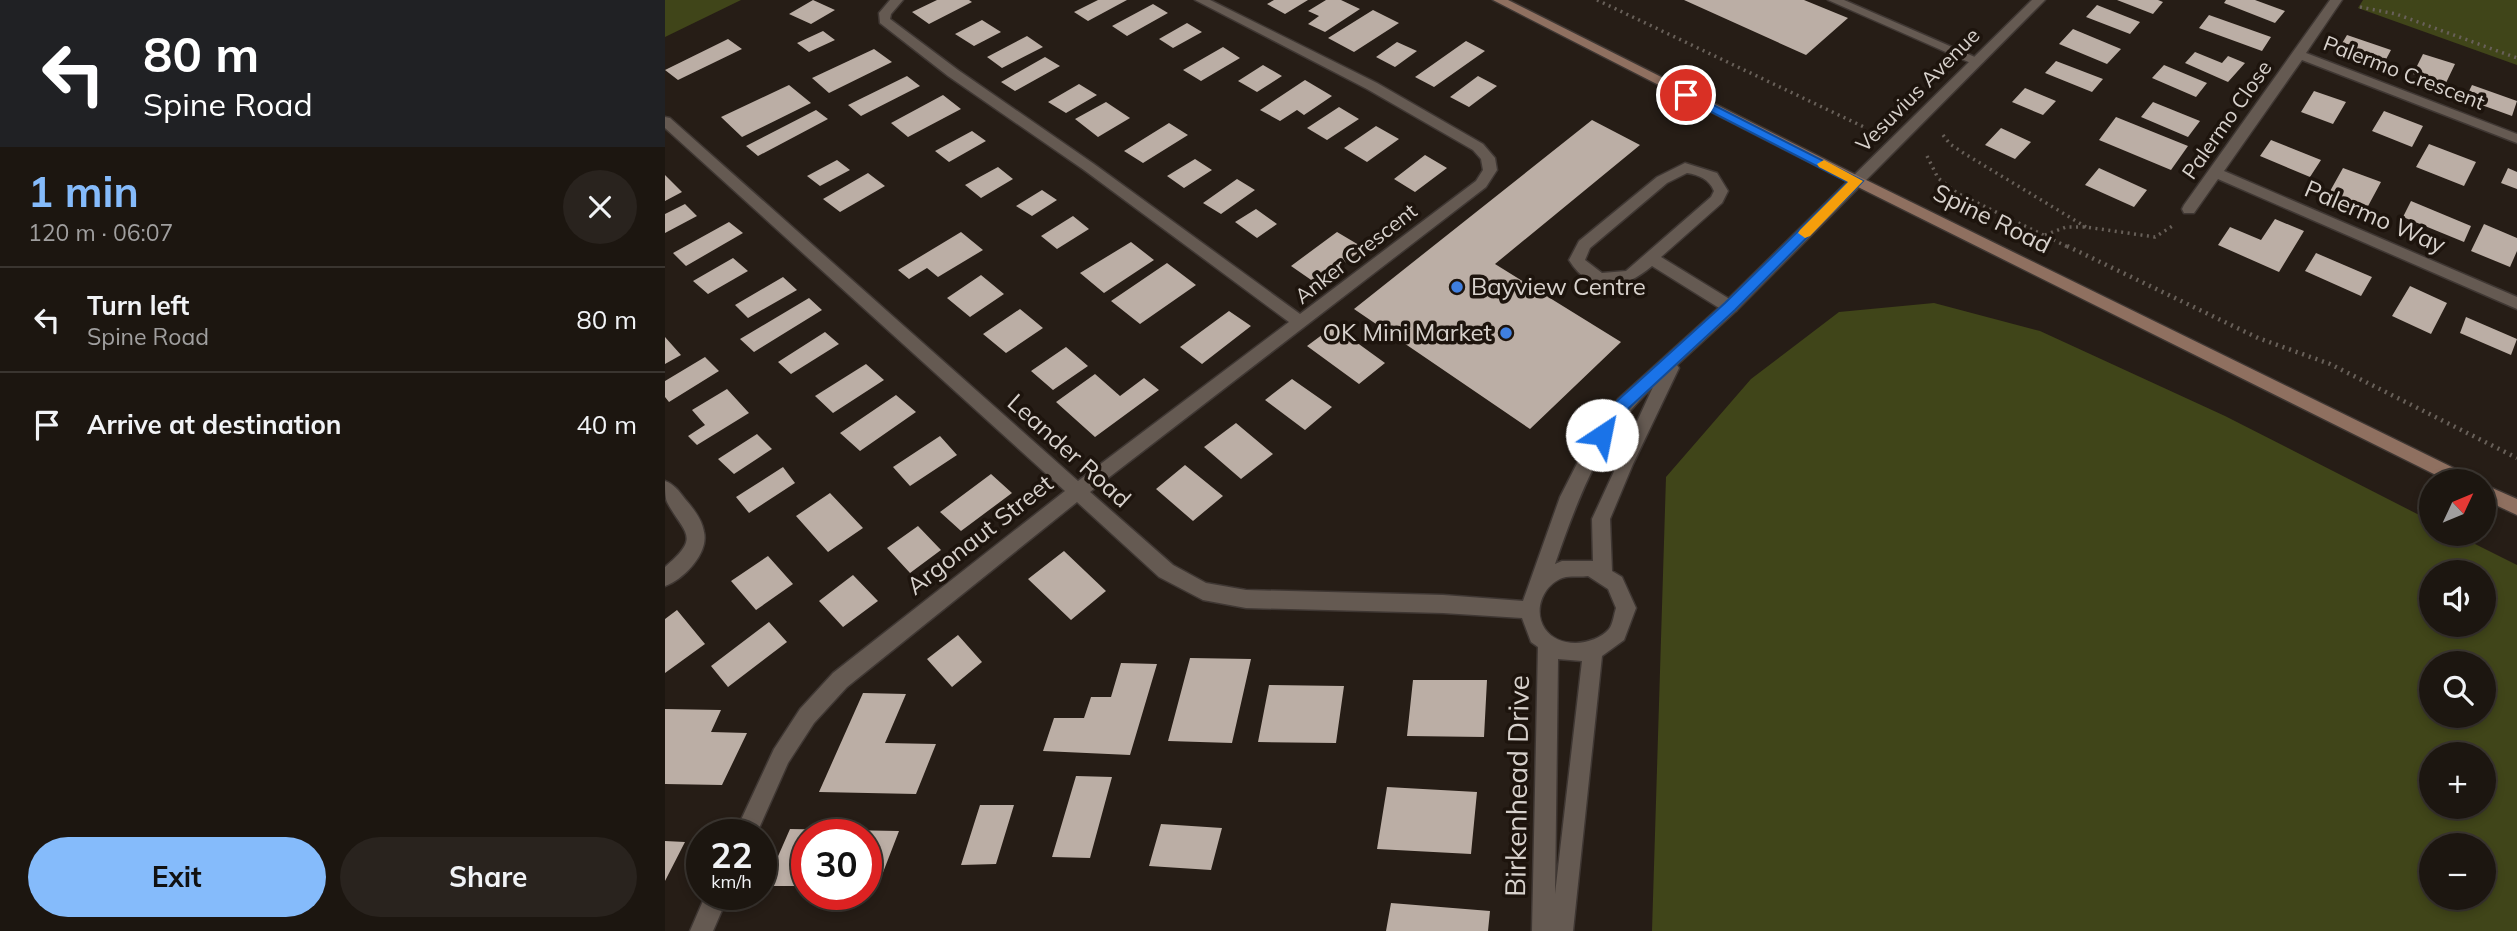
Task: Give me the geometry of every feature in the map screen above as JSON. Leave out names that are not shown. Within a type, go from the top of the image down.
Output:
[{"type":"main road","name":"Spine Road","points":[[1499,0],[1857,181],[2440,469]]},
{"type":"main road","points":[[2496,498],[2517,508]]},
{"type":"street","name":"Anker Crescent","points":[[897,0],[884,13],[884,20],[953,73],[1089,167],[1301,323],[1481,184],[1490,170],[1488,158],[1478,147],[1372,86],[1201,0]]},
{"type":"street","points":[[1834,0],[1977,61]]},
{"type":"street","name":"Vesuvius Avenue","points":[[1857,181],[2039,0]]},
{"type":"street","name":"Palermo Crescent","points":[[2336,1],[2299,55],[2517,139]]},
{"type":"street","name":"Palermo Close","points":[[2189,209],[2299,55]]},
{"type":"street","name":"Leander Road","points":[[665,121],[1165,570],[1203,591],[1245,599],[1443,604],[1529,610]]},
{"type":"street","points":[[1685,168],[1714,178],[1721,191],[1717,200],[1651,258],[1631,275],[1619,281],[1593,275],[1582,269],[1577,260],[1584,245],[1673,172],[1685,168]]},
{"type":"street","name":"Palermo Way","points":[[2216,173],[2517,303]]},
{"type":"street","points":[[1538,584],[1562,569],[1591,568],[1615,583],[1626,608],[1618,634],[1593,652],[1563,652],[1538,636],[1529,610],[1538,584],[1569,497],[1592,451],[1624,404],[1730,307],[1857,181]]},
{"type":"street","points":[[1651,258],[1730,307]]},
{"type":"street","name":"Argonaut Street","points":[[752,819],[781,756],[807,716],[840,680],[1077,492],[1301,323]]},
{"type":"street","points":[[1603,576],[1601,519],[1623,464],[1675,358]]},
{"type":"street","points":[[665,488],[697,529],[695,544],[686,558],[665,578]]},
{"type":"street","name":"Birkenhead Drive","points":[[1543,931],[1548,642]]},
{"type":"street","name":"Birkenhead Drive","points":[[1562,931],[1593,652]]},
{"type":"street","points":[[701,931],[711,910]]},
{"type":"path","points":[[1597,0],[1864,127]]},
{"type":"path","points":[[2336,1],[2396,14],[2517,58]]},
{"type":"path","points":[[1943,135],[1950,144],[1965,154],[2086,227]]},
{"type":"path","points":[[1927,156],[1938,178],[1957,193],[2258,338],[2330,364],[2517,458]]},
{"type":"path","points":[[2044,236],[2066,228],[2086,227],[2155,237],[2168,230],[2189,209]]},
{"type":"green space","points":[[665,0],[741,0],[665,37]]},
{"type":"green space","points":[[2363,0],[2517,0],[2517,65],[2358,8]]},
{"type":"green space","points":[[1934,303],[2040,331],[2225,416],[2419,515],[2419,546],[2479,546],[2517,565],[2517,931],[1652,931],[1666,477],[1751,379],[1839,312]]},
{"type":"building","points":[[813,0],[835,10],[811,24],[789,14]]},
{"type":"building","points":[[937,0],[972,2],[929,24],[912,12]]},
{"type":"building","points":[[1098,0],[1127,0],[1088,21],[1074,12]]},
{"type":"building","points":[[1274,0],[1308,0],[1285,14],[1267,4]]},
{"type":"building","points":[[1326,0],[1341,0],[1360,9],[1325,32],[1308,24],[1319,16],[1308,11]]},
{"type":"building","points":[[1684,0],[1804,0],[1848,18],[1806,55]]},
{"type":"building","points":[[2117,0],[2158,0],[2163,2],[2153,14]]},
{"type":"building","points":[[2226,0],[2255,0],[2285,11],[2275,23],[2224,3]]},
{"type":"building","points":[[1153,4],[1168,13],[1127,36],[1112,26]]},
{"type":"building","points":[[2097,5],[2140,22],[2130,34],[2086,17]]},
{"type":"building","points":[[1373,10],[1399,23],[1354,52],[1328,38]]},
{"type":"building","points":[[2209,15],[2271,37],[2262,51],[2199,28]]},
{"type":"building","points":[[982,20],[1001,32],[974,46],[955,34]]},
{"type":"building","points":[[1187,23],[1202,32],[1173,48],[1159,39]]},
{"type":"building","points":[[2073,29],[2121,49],[2107,64],[2059,44]]},
{"type":"building","points":[[823,31],[835,40],[809,52],[797,43]]},
{"type":"building","points":[[2347,35],[2391,50],[2383,65],[2338,50]]},
{"type":"building","points":[[1027,36],[1043,47],[1002,68],[987,57]]},
{"type":"building","points":[[728,39],[742,49],[678,80],[665,70]]},
{"type":"building","points":[[1466,41],[1485,51],[1434,87],[1415,77]]},
{"type":"building","points":[[1397,42],[1417,51],[1395,67],[1376,57]]},
{"type":"building","points":[[1223,47],[1240,58],[1201,81],[1183,70]]},
{"type":"building","points":[[874,49],[892,62],[829,93],[812,78]]},
{"type":"building","points":[[2195,52],[2222,63],[2228,56],[2245,63],[2228,82],[2185,63]]},
{"type":"building","points":[[2423,54],[2455,64],[2445,85],[2413,74]]},
{"type":"building","points":[[1045,57],[1060,66],[1015,91],[1001,82]]},
{"type":"building","points":[[2056,61],[2103,79],[2092,92],[2045,73]]},
{"type":"building","points":[[1263,65],[1282,76],[1257,92],[1238,81]]},
{"type":"building","points":[[2164,65],[2207,83],[2196,97],[2152,78]]},
{"type":"building","points":[[907,76],[920,86],[861,116],[848,105]]},
{"type":"building","points":[[1478,76],[1497,86],[1469,107],[1450,97]]},
{"type":"building","points":[[1305,80],[1332,96],[1304,115],[1297,110],[1280,121],[1260,110]]},
{"type":"building","points":[[1079,84],[1097,95],[1066,113],[1048,102]]},
{"type":"building","points":[[789,85],[811,103],[742,137],[721,117]]},
{"type":"building","points":[[2472,85],[2517,101],[2512,116],[2465,99]]},
{"type":"building","points":[[2025,88],[2056,101],[2043,115],[2012,102]]},
{"type":"building","points":[[2314,91],[2346,102],[2333,124],[2301,112]]},
{"type":"building","points":[[943,95],[961,109],[908,137],[891,123]]},
{"type":"building","points":[[1106,102],[1130,118],[1098,137],[1075,119]]},
{"type":"building","points":[[2153,102],[2200,121],[2188,137],[2141,117]]},
{"type":"building","points":[[1339,107],[1359,119],[1327,140],[1307,128]]},
{"type":"building","points":[[816,110],[828,119],[758,156],[746,146]]},
{"type":"building","points":[[2384,111],[2423,126],[2412,147],[2372,131]]},
{"type":"building","points":[[2116,117],[2188,146],[2171,170],[2099,140]]},
{"type":"building","name":"Bayview Centre","points":[[1592,120],[1640,145],[1495,264],[1621,342],[1530,429],[1354,309]]},
{"type":"building","points":[[1169,123],[1188,135],[1143,163],[1124,151]]},
{"type":"building","points":[[1376,126],[1399,139],[1367,162],[1344,148]]},
{"type":"building","points":[[2001,128],[2031,142],[2015,159],[1985,145]]},
{"type":"building","points":[[972,131],[986,141],[949,162],[935,151]]},
{"type":"building","points":[[2271,140],[2321,160],[2310,177],[2260,156]]},
{"type":"building","points":[[2429,144],[2476,162],[2464,186],[2416,167]]},
{"type":"building","points":[[1425,155],[1447,168],[1415,192],[1394,179]]},
{"type":"building","points":[[1195,159],[1212,170],[1184,188],[1167,176]]},
{"type":"building","points":[[837,160],[850,170],[820,186],[807,176]]},
{"type":"building","points":[[998,167],[1013,179],[981,198],[965,185]]},
{"type":"building","points":[[2099,168],[2147,190],[2134,207],[2085,185]]},
{"type":"building","points":[[2343,168],[2381,182],[2367,208],[2329,193]]},
{"type":"building","points":[[2508,168],[2517,172],[2517,189],[2501,183]]},
{"type":"building","points":[[868,173],[885,186],[840,212],[823,199]]},
{"type":"building","points":[[665,175],[682,192],[665,201]]},
{"type":"building","points":[[1237,179],[1255,190],[1221,214],[1203,203]]},
{"type":"building","points":[[1042,190],[1057,200],[1032,216],[1016,206]]},
{"type":"building","points":[[2411,201],[2471,226],[2464,242],[2403,217]]},
{"type":"building","points":[[685,204],[697,216],[665,233],[665,214]]},
{"type":"building","points":[[1256,209],[1277,224],[1257,238],[1235,222]]},
{"type":"building","points":[[1073,216],[1089,229],[1057,249],[1041,236]]},
{"type":"building","points":[[2275,219],[2304,231],[2279,272],[2218,245],[2230,227],[2261,240]]},
{"type":"building","points":[[729,222],[743,233],[686,266],[673,253]]},
{"type":"building","points":[[2484,224],[2517,238],[2517,251],[2510,267],[2471,251]]},
{"type":"building","points":[[961,232],[983,250],[938,277],[927,268],[909,279],[898,270]]},
{"type":"building","points":[[1337,232],[1364,248],[1317,284],[1291,266]]},
{"type":"building","points":[[1131,242],[1154,260],[1104,293],[1080,273]]},
{"type":"building","points":[[2316,253],[2372,277],[2361,296],[2305,271]]},
{"type":"building","points":[[733,258],[748,271],[708,294],[693,281]]},
{"type":"building","points":[[1167,263],[1196,285],[1140,324],[1111,301]]},
{"type":"building","points":[[981,275],[1004,294],[970,317],[947,298]]},
{"type":"building","points":[[783,277],[797,290],[748,318],[735,305]]},
{"type":"building","points":[[2410,286],[2447,303],[2431,334],[2392,316]]},
{"type":"building","points":[[809,298],[822,310],[754,352],[740,339]]},
{"type":"building","points":[[1020,309],[1043,328],[1006,353],[983,334]]},
{"type":"building","points":[[1229,311],[1251,326],[1202,364],[1180,347]]},
{"type":"building","points":[[2466,317],[2517,339],[2511,355],[2460,333]]},
{"type":"building","points":[[1334,326],[1385,363],[1359,384],[1307,346]]},
{"type":"building","points":[[825,332],[839,344],[791,374],[778,362]]},
{"type":"building","points":[[665,337],[681,355],[665,364]]},
{"type":"building","points":[[1066,347],[1088,366],[1053,390],[1031,371]]},
{"type":"building","points":[[705,357],[719,371],[669,402],[665,397],[665,381]]},
{"type":"building","points":[[866,364],[884,380],[833,413],[815,396]]},
{"type":"building","points":[[1095,374],[1120,396],[1144,378],[1159,390],[1095,437],[1056,402]]},
{"type":"building","points":[[1292,379],[1332,407],[1305,430],[1265,400]]},
{"type":"building","points":[[727,389],[749,413],[697,445],[688,436],[705,425],[692,410]]},
{"type":"building","points":[[896,395],[916,412],[860,451],[840,433]]},
{"type":"building","points":[[1236,423],[1273,454],[1241,479],[1204,447]]},
{"type":"building","points":[[757,434],[772,449],[734,474],[718,459]]},
{"type":"building","points":[[940,436],[957,455],[910,486],[893,467]]},
{"type":"building","points":[[1185,465],[1223,496],[1193,521],[1156,489]]},
{"type":"building","points":[[783,467],[795,483],[749,513],[736,497]]},
{"type":"building","points":[[991,474],[1012,493],[961,531],[940,512]]},
{"type":"building","points":[[830,493],[863,528],[828,552],[796,516]]},
{"type":"building","points":[[918,526],[941,550],[910,573],[887,548]]},
{"type":"building","points":[[1064,551],[1106,591],[1071,620],[1028,579]]},
{"type":"building","points":[[768,556],[793,584],[756,610],[731,581]]},
{"type":"building","points":[[853,575],[878,601],[843,627],[819,601]]},
{"type":"building","points":[[677,610],[705,644],[665,673],[665,619]]},
{"type":"building","points":[[769,622],[787,642],[728,687],[711,666]]},
{"type":"building","points":[[958,635],[982,662],[952,687],[927,659]]},
{"type":"building","points":[[1190,658],[1251,659],[1232,743],[1168,741]]},
{"type":"building","points":[[1121,663],[1157,664],[1130,755],[1043,751],[1054,718],[1084,718],[1091,697],[1111,697]]},
{"type":"building","points":[[1413,680],[1487,680],[1484,737],[1407,736]]},
{"type":"building","points":[[1269,685],[1344,686],[1336,743],[1258,742]]},
{"type":"building","points":[[863,693],[906,694],[885,743],[936,744],[916,794],[819,792]]},
{"type":"building","points":[[665,709],[721,710],[711,732],[747,733],[722,785],[665,784]]},
{"type":"building","points":[[1076,776],[1112,777],[1090,858],[1052,857]]},
{"type":"building","points":[[1387,787],[1477,792],[1471,854],[1377,849]]},
{"type":"building","points":[[980,805],[1014,805],[996,864],[961,865]]},
{"type":"building","points":[[1161,824],[1222,828],[1211,870],[1149,866]]},
{"type":"building","points":[[791,829],[791,886],[777,886],[777,859]]},
{"type":"building","points":[[882,831],[899,831],[882,875]]},
{"type":"building","points":[[665,841],[685,842],[665,881]]},
{"type":"building","points":[[1391,903],[1490,911],[1488,931],[1386,931]]},
{"type":"slow traffic","points":[[1805,233],[1857,181],[1824,164]]},
{"type":"place","name":"Bayview Centre","points":[[1457,287]]},
{"type":"place","name":"OK Mini Market","points":[[1506,333]]},
{"type":"route","points":[[1602,435],[1624,404],[1730,307],[1857,181],[1686,95]]}]
